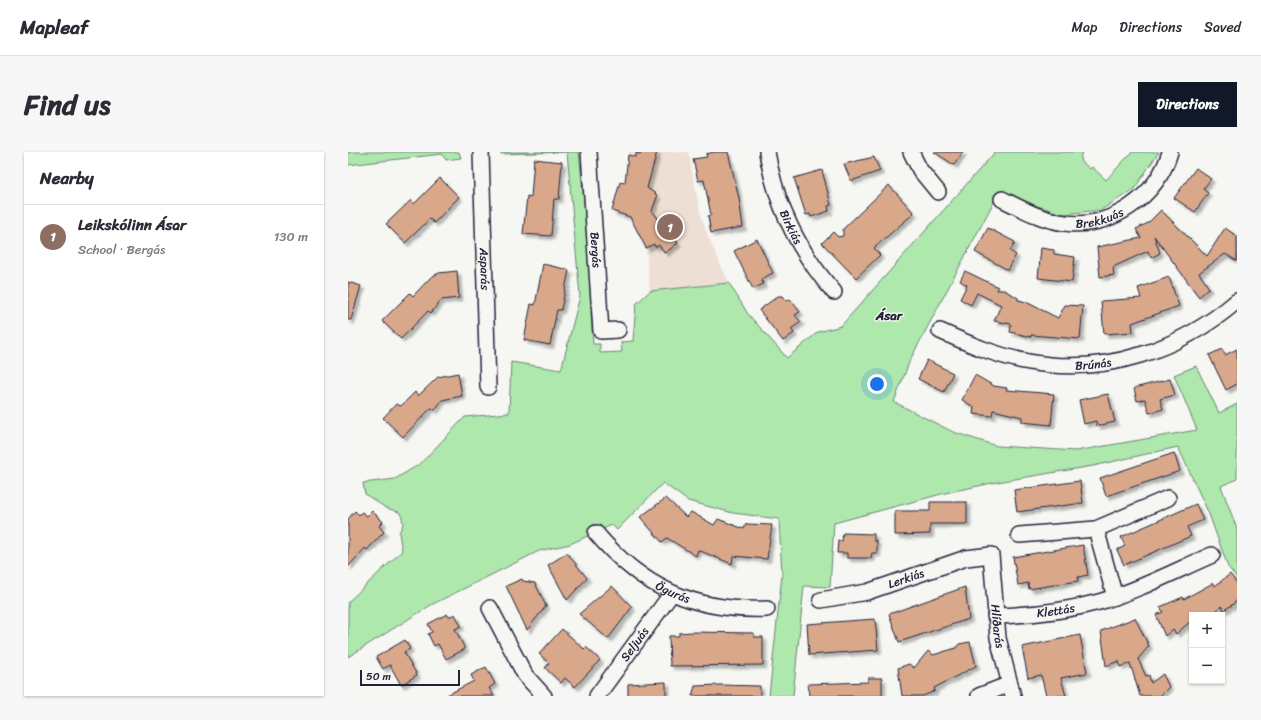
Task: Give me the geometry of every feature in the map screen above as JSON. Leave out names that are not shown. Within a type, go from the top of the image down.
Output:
[{"type":"street","name":"Asparás","points":[[481,152],[488,387]]},
{"type":"street","name":"Bergás","points":[[589,152],[601,331],[618,330]]},
{"type":"street","name":"Birkiás","points":[[767,152],[776,194],[794,237],[810,262],[834,292]]},
{"type":"street","points":[[911,152],[920,170],[938,192]]},
{"type":"street","name":"Brekkuás","points":[[1002,199],[1036,216],[1048,220],[1075,224],[1098,221],[1126,210],[1148,192],[1160,175],[1170,152]]},
{"type":"street","name":"Brúnás","points":[[940,331],[974,346],[1023,361],[1051,365],[1089,365],[1129,359],[1165,346],[1199,330],[1237,301]]},
{"type":"street","points":[[1018,535],[1096,529],[1168,498]]},
{"type":"street","points":[[1096,529],[1114,597]]},
{"type":"street","name":"Ögurás","points":[[596,533],[628,566],[655,585],[672,594],[728,609],[768,609]]},
{"type":"street","name":"Lerkiás","points":[[821,600],[874,590],[966,558],[990,555]]},
{"type":"street","name":"Hlíðarás","points":[[990,555],[998,638],[1011,690]]},
{"type":"street","name":"Klettás","points":[[995,616],[1018,615],[1072,607],[1114,597],[1212,555]]},
{"type":"street","name":"Seljuás","points":[[597,696],[672,594]]},
{"type":"street","points":[[490,608],[525,675],[544,696]]},
{"type":"street","points":[[979,696],[1011,690]]},
{"type":"shaded area","points":[[629,152],[688,152],[701,216],[709,239],[729,283],[650,291],[646,248],[628,213],[624,215],[612,211],[620,182],[624,182]]},
{"type":"green space","points":[[348,152],[459,152],[461,158],[446,160],[442,154],[348,165]]},
{"type":"green space","points":[[501,152],[567,152],[501,154]]},
{"type":"green space","points":[[567,152],[579,152],[595,308],[591,313],[593,344],[600,344],[600,353],[622,352],[621,342],[633,341],[636,304],[650,291],[729,283],[748,314],[787,358],[818,332],[841,326],[995,152],[1083,152],[1080,157],[1082,159],[1081,161],[1090,169],[1092,167],[1106,180],[1132,152],[1159,152],[1134,189],[1101,210],[1063,214],[999,192],[910,360],[894,402],[953,432],[997,446],[1076,451],[1197,430],[1174,375],[1196,366],[1219,413],[1237,404],[1237,479],[1221,486],[1237,529],[1237,578],[1228,567],[1209,514],[1178,447],[1093,466],[997,482],[945,493],[834,523],[830,587],[804,586],[793,696],[769,696],[782,575],[779,519],[733,513],[688,501],[663,483],[617,530],[612,525],[570,544],[539,551],[431,605],[348,657],[348,602],[402,551],[399,533],[403,524],[402,517],[399,512],[386,508],[365,494],[363,483],[395,479],[420,464],[465,417],[509,413],[511,362],[561,370],[580,296]]},
{"type":"building","points":[[641,152],[657,152],[647,188],[656,194],[657,197],[652,211],[678,243],[665,253],[659,245],[655,247],[654,244],[646,248],[630,217],[612,211],[620,182],[625,183],[628,155],[636,157],[636,153],[640,154]]},
{"type":"building","points":[[714,152],[728,152],[739,198],[743,227],[711,233],[708,216],[711,215],[704,180],[698,181],[693,159],[707,157],[706,154]]},
{"type":"building","points":[[934,152],[963,152],[954,165]]},
{"type":"building","points":[[874,157],[880,171],[851,181],[844,164]]},
{"type":"building","points":[[534,159],[562,162],[559,199],[554,199],[551,236],[523,234],[527,196],[531,197]]},
{"type":"building","points":[[1196,168],[1211,179],[1203,189],[1208,193],[1195,212],[1174,198]]},
{"type":"building","points":[[822,170],[831,205],[828,206],[829,211],[811,217],[810,214],[806,215],[794,178]]},
{"type":"building","points":[[440,178],[459,197],[434,223],[430,219],[405,243],[386,224],[411,200],[414,204]]},
{"type":"building","points":[[889,185],[914,213],[874,248],[880,255],[856,278],[822,243],[833,232],[838,237],[843,236],[843,229]]},
{"type":"building","points":[[1161,210],[1207,256],[1225,228],[1237,236],[1237,261],[1225,254],[1199,273],[1209,288],[1199,297],[1154,236],[1160,253],[1151,258],[1148,251],[1113,267],[1114,275],[1100,277],[1097,247],[1141,238],[1136,229],[1148,223]]},
{"type":"building","points":[[988,228],[1015,242],[1010,251],[1016,255],[1008,270],[975,252]]},
{"type":"building","points":[[757,239],[773,273],[761,279],[763,284],[753,289],[734,251]]},
{"type":"building","points":[[1041,248],[1054,250],[1054,254],[1075,257],[1072,282],[1038,278]]},
{"type":"building","points":[[543,264],[569,270],[561,310],[557,310],[550,345],[524,340],[531,304],[535,305]]},
{"type":"building","points":[[457,271],[459,298],[441,300],[431,313],[428,311],[401,339],[382,321],[410,293],[413,296],[431,277],[439,273]]},
{"type":"building","points":[[965,271],[998,287],[997,290],[1004,290],[1018,298],[1018,300],[1026,302],[1058,318],[1065,305],[1083,306],[1080,339],[1031,335],[1031,337],[1010,332],[1011,324],[994,321],[1001,305],[977,293],[971,305],[960,299],[967,285],[960,281]]},
{"type":"building","points":[[1169,277],[1179,306],[1132,323],[1133,332],[1104,334],[1101,301],[1141,298],[1138,288]]},
{"type":"building","points":[[348,282],[361,286],[351,320],[348,320]]},
{"type":"building","points":[[778,296],[782,296],[786,301],[790,299],[800,312],[795,315],[801,322],[791,329],[794,333],[783,341],[759,310]]},
{"type":"building","points":[[1222,349],[1225,355],[1237,349],[1237,384],[1226,390],[1209,355]]},
{"type":"building","points":[[927,360],[953,373],[944,392],[918,379]]},
{"type":"building","points":[[458,373],[462,396],[442,400],[435,410],[431,408],[403,437],[383,418],[396,404],[401,406],[415,392],[418,396],[438,377]]},
{"type":"building","points":[[975,375],[994,386],[1007,388],[1006,390],[1054,394],[1051,425],[1022,422],[1022,417],[993,410],[992,416],[973,414],[974,407],[962,400]]},
{"type":"building","points":[[1170,379],[1175,395],[1160,399],[1163,409],[1149,413],[1145,399],[1137,401],[1134,388]]},
{"type":"building","points":[[1108,394],[1115,422],[1097,426],[1096,421],[1084,424],[1079,400]]},
{"type":"building","points":[[1174,453],[1180,471],[1106,496],[1100,478]]},
{"type":"building","points":[[1080,481],[1083,503],[1017,512],[1014,490]]},
{"type":"building","points":[[666,498],[686,517],[691,512],[714,525],[718,519],[744,529],[746,524],[772,525],[767,559],[733,556],[732,564],[698,550],[696,556],[667,538],[662,542],[640,517]]},
{"type":"building","points":[[930,502],[967,502],[967,524],[930,524],[930,534],[895,535],[895,511],[930,511]]},
{"type":"building","points":[[1196,504],[1203,520],[1187,527],[1191,536],[1124,565],[1117,550],[1125,546],[1121,537]]},
{"type":"building","points":[[355,511],[359,515],[362,512],[367,516],[372,511],[383,522],[379,526],[384,532],[367,550],[365,548],[348,567],[348,519]]},
{"type":"building","points":[[843,533],[874,534],[874,541],[877,541],[877,553],[872,553],[871,558],[847,558],[847,553],[837,553],[838,541],[842,541]]},
{"type":"building","points":[[1083,545],[1088,575],[1078,577],[1078,581],[1029,589],[1028,583],[1018,585],[1013,557]]},
{"type":"building","points":[[567,553],[587,578],[567,600],[548,565]]},
{"type":"building","points":[[1230,574],[1237,583],[1237,600],[1224,610],[1221,606],[1215,612],[1189,612],[1189,623],[1176,634],[1173,629],[1165,636],[1156,615],[1163,612],[1160,607],[1183,597],[1184,599],[1213,583],[1215,586]]},
{"type":"building","points":[[522,579],[523,581],[535,583],[546,606],[527,630],[506,586]]},
{"type":"building","points":[[612,586],[632,607],[608,639],[579,614]]},
{"type":"building","points":[[965,587],[969,619],[899,642],[889,614]]},
{"type":"building","points":[[447,614],[449,617],[455,614],[461,626],[455,629],[465,649],[446,659],[438,644],[434,646],[428,634],[432,632],[428,624]]},
{"type":"building","points":[[1135,618],[1149,646],[1138,659],[1146,676],[1149,675],[1151,683],[1163,674],[1169,687],[1160,696],[1140,696],[1130,663],[1120,667],[1119,661],[1106,666],[1101,631]]},
{"type":"building","points":[[875,619],[878,650],[809,655],[807,624]]},
{"type":"building","points":[[562,629],[584,649],[586,647],[600,660],[575,687],[565,678],[561,683],[545,668],[549,663],[539,654]]},
{"type":"building","points":[[679,633],[754,633],[754,637],[763,637],[763,665],[670,666],[669,636],[679,636]]},
{"type":"building","points":[[1080,635],[1087,673],[1061,678],[1066,696],[1046,696],[1041,675],[1028,678],[1022,647]]},
{"type":"building","points":[[405,640],[410,649],[404,652],[417,675],[401,685],[390,665],[383,669],[376,657]]},
{"type":"building","points":[[970,642],[976,666],[934,688],[935,691],[923,696],[902,696],[898,668],[909,664],[914,668],[928,651],[933,655],[956,648],[959,644]]},
{"type":"building","points":[[486,667],[495,684],[489,688],[494,696],[445,696],[474,681],[471,675]]},
{"type":"building","points":[[868,678],[882,678],[882,696],[809,696],[808,684],[868,682]]},
{"type":"building","points":[[666,682],[666,696],[628,696],[628,684]]},
{"type":"building","points":[[695,686],[760,686],[760,696],[692,696]]},
{"type":"place","name":"Leikskólinn Ásar","points":[[670,227]]},
{"type":"district","name":"Ásar","points":[[889,315]]}]
